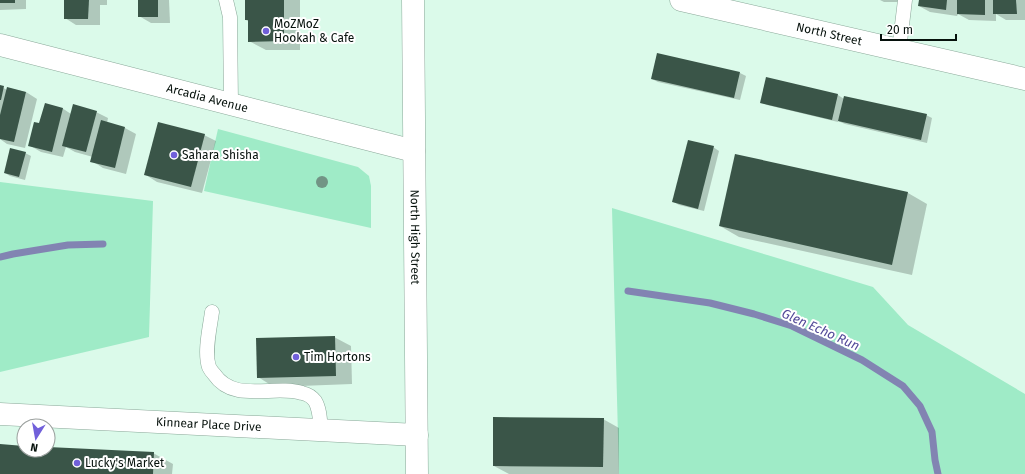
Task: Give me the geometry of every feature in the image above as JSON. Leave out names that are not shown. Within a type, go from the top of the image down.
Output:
[{"type":"street","name":"North High Street","points":[[413,0],[417,474]]},
{"type":"street","name":"North Street","points":[[681,0],[1025,79]]},
{"type":"street","name":"Arcadia Avenue","points":[[0,45],[414,151]]},
{"type":"street","name":"Kinnear Place Drive","points":[[0,414],[417,435]]},
{"type":"lane","points":[[226,0],[230,17],[231,104]]},
{"type":"lane","points":[[899,50],[905,0]]},
{"type":"lane","points":[[212,312],[207,355],[209,367],[217,379],[226,386],[245,391],[285,390],[308,395],[315,400],[318,408],[321,431]]},
{"type":"green space","points":[[218,129],[358,167],[369,176],[371,186],[371,228],[204,191]]},
{"type":"green space","points":[[0,182],[153,201],[149,337],[0,372]]},
{"type":"green space","points":[[612,208],[873,287],[908,325],[1025,394],[1025,474],[619,474]]},
{"type":"building","points":[[0,0],[15,0],[15,3],[0,3]]},
{"type":"building","points":[[64,0],[89,0],[88,19],[64,19]]},
{"type":"building","points":[[138,0],[158,0],[158,17],[138,17]]},
{"type":"building","name":"MoZMoZ Hookah & Cafe","points":[[245,0],[284,0],[284,41],[248,42],[248,20],[245,20]]},
{"type":"building","points":[[919,0],[947,0],[946,10],[918,6]]},
{"type":"building","points":[[957,0],[985,0],[985,15],[957,14]]},
{"type":"building","points":[[993,0],[1016,0],[1017,14],[993,14]]},
{"type":"building","points":[[657,53],[740,72],[734,98],[651,79]]},
{"type":"building","points":[[766,77],[838,94],[832,120],[760,103]]},
{"type":"building","points":[[0,85],[4,86],[1,100],[0,100]]},
{"type":"building","points":[[7,87],[26,92],[14,142],[0,139],[0,115]]},
{"type":"building","points":[[844,96],[927,114],[921,140],[838,121]]},
{"type":"building","points":[[45,103],[63,108],[52,152],[28,146],[34,122],[39,123]]},
{"type":"building","points":[[73,104],[97,111],[86,152],[62,146]]},
{"type":"building","points":[[101,120],[125,127],[115,168],[90,162]]},
{"type":"building","name":"Sahara Shisha","points":[[158,122],[205,134],[191,187],[144,175]]},
{"type":"building","points":[[688,140],[714,146],[698,209],[672,202]]},
{"type":"building","points":[[10,148],[26,152],[19,177],[4,173]]},
{"type":"building","points":[[735,154],[908,192],[892,265],[719,226]]},
{"type":"building","name":"Tim Hortons","points":[[335,336],[336,376],[257,378],[256,338]]},
{"type":"building","points":[[493,417],[604,418],[603,467],[493,466]]},
{"type":"building","name":"Lucky's Market","points":[[0,444],[16,445],[16,458],[56,458],[56,447],[154,452],[153,474],[0,474]]},
{"type":"waterway","name":"Glen Echo Run","points":[[0,257],[68,245],[103,244]]},
{"type":"waterway","name":"Glen Echo Run","points":[[628,291],[710,303],[754,314],[792,326],[862,360],[903,386],[920,406],[932,432],[938,474]]},
{"type":"place","name":"MoZMoZ Hookah & Cafe","points":[[266,31]]},
{"type":"place","name":"Sahara Shisha","points":[[174,155]]},
{"type":"place","name":"Tim Hortons","points":[[296,357]]},
{"type":"place","name":"Lucky's Market","points":[[77,463]]}]
